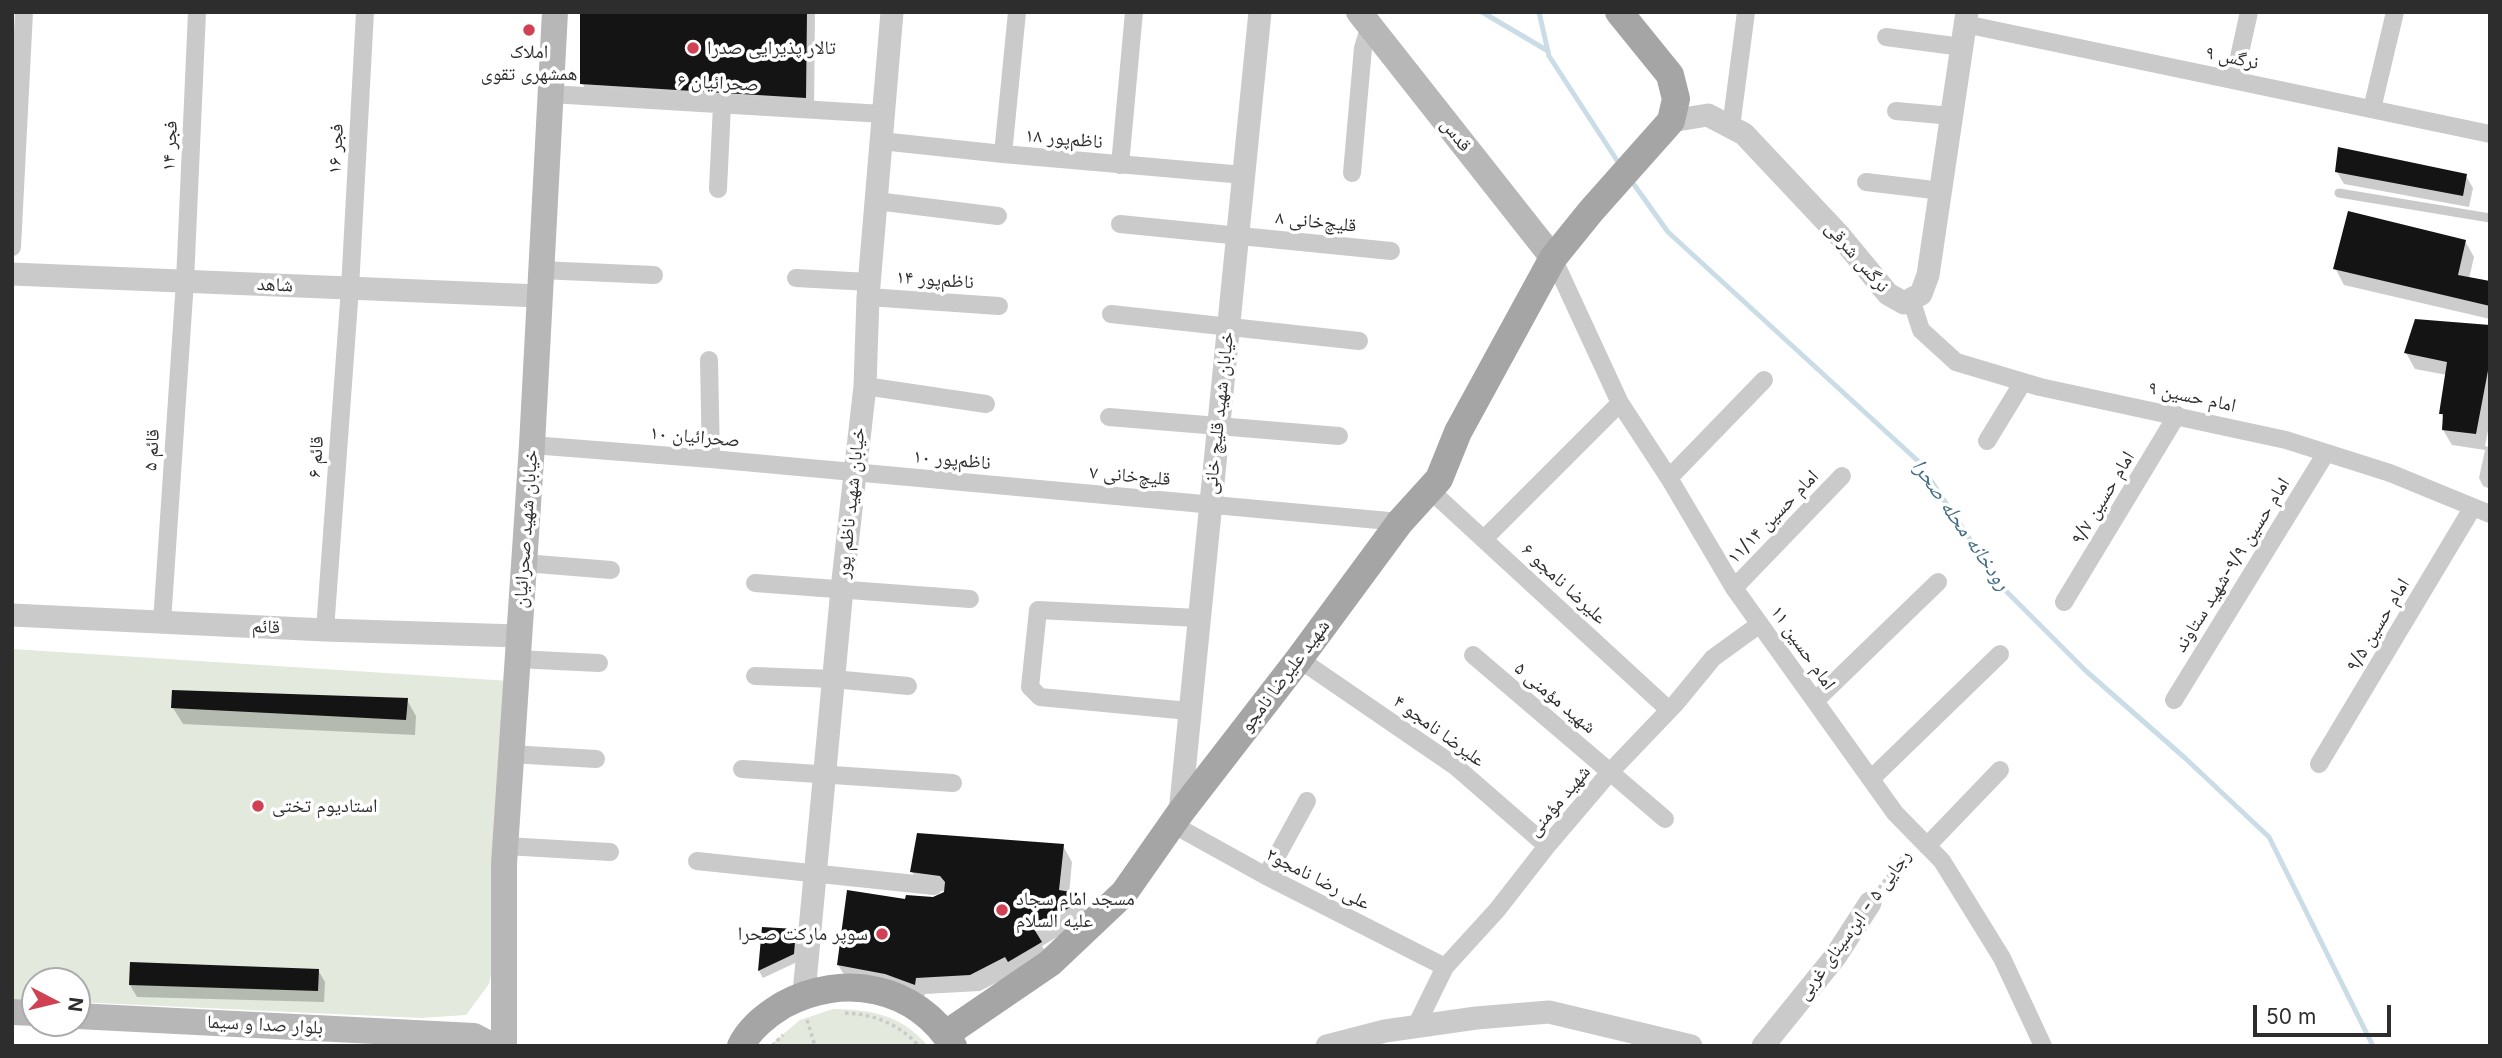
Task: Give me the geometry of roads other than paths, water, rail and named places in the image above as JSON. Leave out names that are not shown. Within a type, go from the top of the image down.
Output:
[{"type":"main road","name":"خیابان شهید صحرائیان","points":[[504,1046],[506,846],[510,754],[532,445],[555,12]]},
{"type":"main road","points":[[1619,12],[1670,75],[1676,99],[1671,121]]},
{"type":"main road","name":"قدس","points":[[1364,19],[1553,258]]},
{"type":"main road","name":"شهید علیرضا نامجو","points":[[950,1040],[1050,963],[1124,893],[1400,522],[1438,479],[1458,432],[1553,258],[1671,121]]},
{"type":"main road","points":[[741,1046],[770,1012],[806,1011],[843,986],[882,991],[918,1007],[950,1040]]},
{"type":"main road","name":"بلوار صدا و سیما","points":[[91,1017],[474,1035],[493,1046]]},
{"type":"street","points":[[12,247],[24,12]]},
{"type":"street","name":"فجر ۱۴","points":[[185,281],[197,12]]},
{"type":"street","name":"فجر ۱۶","points":[[350,288],[365,12]]},
{"type":"street","name":"خیابان شهید ناظم پور","points":[[806,1011],[833,679],[865,386],[869,289],[892,12]]},
{"type":"street","points":[[1003,154],[1017,12]]},
{"type":"street","points":[[1120,165],[1134,12]]},
{"type":"street","name":"خیابان شهید قلیچ خانی","points":[[1177,819],[1259,12]]},
{"type":"street","points":[[1731,127],[1745,12]]},
{"type":"street","points":[[2234,80],[2249,12]]},
{"type":"street","points":[[2372,109],[2395,12]]},
{"type":"street","name":"نرگس شرقی","points":[[1671,121],[1708,116],[1744,134],[1840,236],[1888,294],[1904,303],[1921,294],[1927,275],[1942,191],[1966,18]]},
{"type":"street","name":"نرگس ۹","points":[[1966,18],[2234,80],[2490,134]]},
{"type":"street","points":[[1352,173],[1364,19]]},
{"type":"street","points":[[1886,37],[1962,47]]},
{"type":"street","name":"صحرائیان ۶","points":[[551,94],[883,114]]},
{"type":"street","points":[[718,189],[722,104]]},
{"type":"street","points":[[1896,111],[1952,116]]},
{"type":"street","name":"ناظم‌پور ۱۸","points":[[881,141],[1244,175]]},
{"type":"street","points":[[1866,182],[1942,191]]},
{"type":"street","points":[[876,201],[998,216]]},
{"type":"street","name":"قلیچ‌خانی ۸","points":[[1119,224],[1391,251]]},
{"type":"street","name":"امام حسین ۱۱","points":[[1553,258],[1620,403],[1669,478],[1734,588],[1895,813],[1942,861],[2002,958],[2043,1046]]},
{"type":"street","name":"شاهد","points":[[12,274],[350,288],[539,283]]},
{"type":"street","points":[[539,283],[654,275]]},
{"type":"street","name":"ناظم‌پور ۱۴","points":[[796,278],[999,306]]},
{"type":"street","name":"قائم ۵","points":[[162,622],[185,281]]},
{"type":"street","name":"قائم ۶","points":[[325,630],[350,288]]},
{"type":"street","name":"امام حسین ۹","points":[[1911,299],[1921,330],[1956,362],[2023,382],[2286,440],[2390,473],[2482,510]]},
{"type":"street","points":[[1111,314],[1359,341]]},
{"type":"street","points":[[709,360],[711,459]]},
{"type":"street","points":[[1669,478],[1764,380]]},
{"type":"street","points":[[1987,441],[2023,382]]},
{"type":"street","points":[[865,386],[986,404]]},
{"type":"street","points":[[1484,539],[1620,403]]},
{"type":"street","name":"امام حسین ۹/۷","points":[[2064,602],[2177,415]]},
{"type":"street","points":[[1109,417],[1339,436]]},
{"type":"street","name":"صحرائیان ۱۰","points":[[532,445],[854,473]]},
{"type":"street","name":"امام حسین ۹/۹-شهید ستاوند","points":[[2174,700],[2326,453]]},
{"type":"street","name":"ناظم‌پور ۱۰","points":[[854,473],[1046,490]]},
{"type":"street","name":"امام حسین ۱۱/۱۴","points":[[1734,588],[1842,476]]},
{"type":"street","name":"علیرضا نامجو ۶","points":[[1430,489],[1669,710]]},
{"type":"street","name":"قلیچ‌خانی ۷","points":[[1046,490],[1400,522]]},
{"type":"street","name":"امام حسین ۹/۵","points":[[2319,764],[2482,510]]},
{"type":"street","points":[[524,563],[611,570]]},
{"type":"street","points":[[1815,701],[1938,582]]},
{"type":"street","points":[[755,583],[970,598]]},
{"type":"street","points":[[1189,711],[1040,697],[1030,687],[1038,610],[1198,618]]},
{"type":"street","name":"قائم","points":[[12,615],[325,630],[518,647]]},
{"type":"street","name":"شهید مؤمنی","points":[[1416,1026],[1445,967],[1497,910],[1610,772],[1669,710],[1713,658],[1760,624]]},
{"type":"street","points":[[518,647],[599,663]]},
{"type":"street","points":[[1871,779],[2000,654]]},
{"type":"street","name":"شهید مؤمنی ۵","points":[[1473,655],[1665,819]]},
{"type":"street","name":"علیرضا نامجو ۴","points":[[1299,659],[1455,766],[1547,846]]},
{"type":"street","points":[[755,676],[908,686]]},
{"type":"street","points":[[510,754],[596,759]]},
{"type":"street","points":[[742,769],[953,783]]},
{"type":"street","points":[[1923,842],[2000,770]]},
{"type":"street","points":[[1266,876],[1307,801]]},
{"type":"street","name":"علی رضا نامجو۲","points":[[1177,819],[1266,876],[1445,967]]},
{"type":"street","points":[[506,846],[610,852]]},
{"type":"street","points":[[697,861],[934,886]]},
{"type":"street","name":"رجایی ۵ - ابن‌سینای غربی","points":[[1763,1046],[1835,957],[1870,903]]},
{"type":"street","points":[[1340,1045],[1385,1031],[1416,1026],[1549,1012],[1690,1046]]},
{"type":"lane","points":[[2339,193],[2490,218]]},
{"type":"waterway","points":[[1482,12],[1548,51]]},
{"type":"waterway","name":"رودخانه محله صحرا","points":[[1539,12],[1549,56],[1620,165]]},
{"type":"waterway","name":"رودخانه محله صحرا","points":[[1630,179],[1668,232],[1918,461],[2000,585],[2086,671],[2269,837],[2373,1046]]},
{"type":"place","name":"املاک همشهری تقوی","points":[[529,30]]},
{"type":"place","name":"تالار پذیرایی صدرا","points":[[693,48]]},
{"type":"place","name":"استادیوم تختی","points":[[258,806]]},
{"type":"place","name":"مسجد امام سجاد علیه السلام","points":[[1002,910]]},
{"type":"place","name":"سوپر مارکت صحرا","points":[[882,934]]}]
